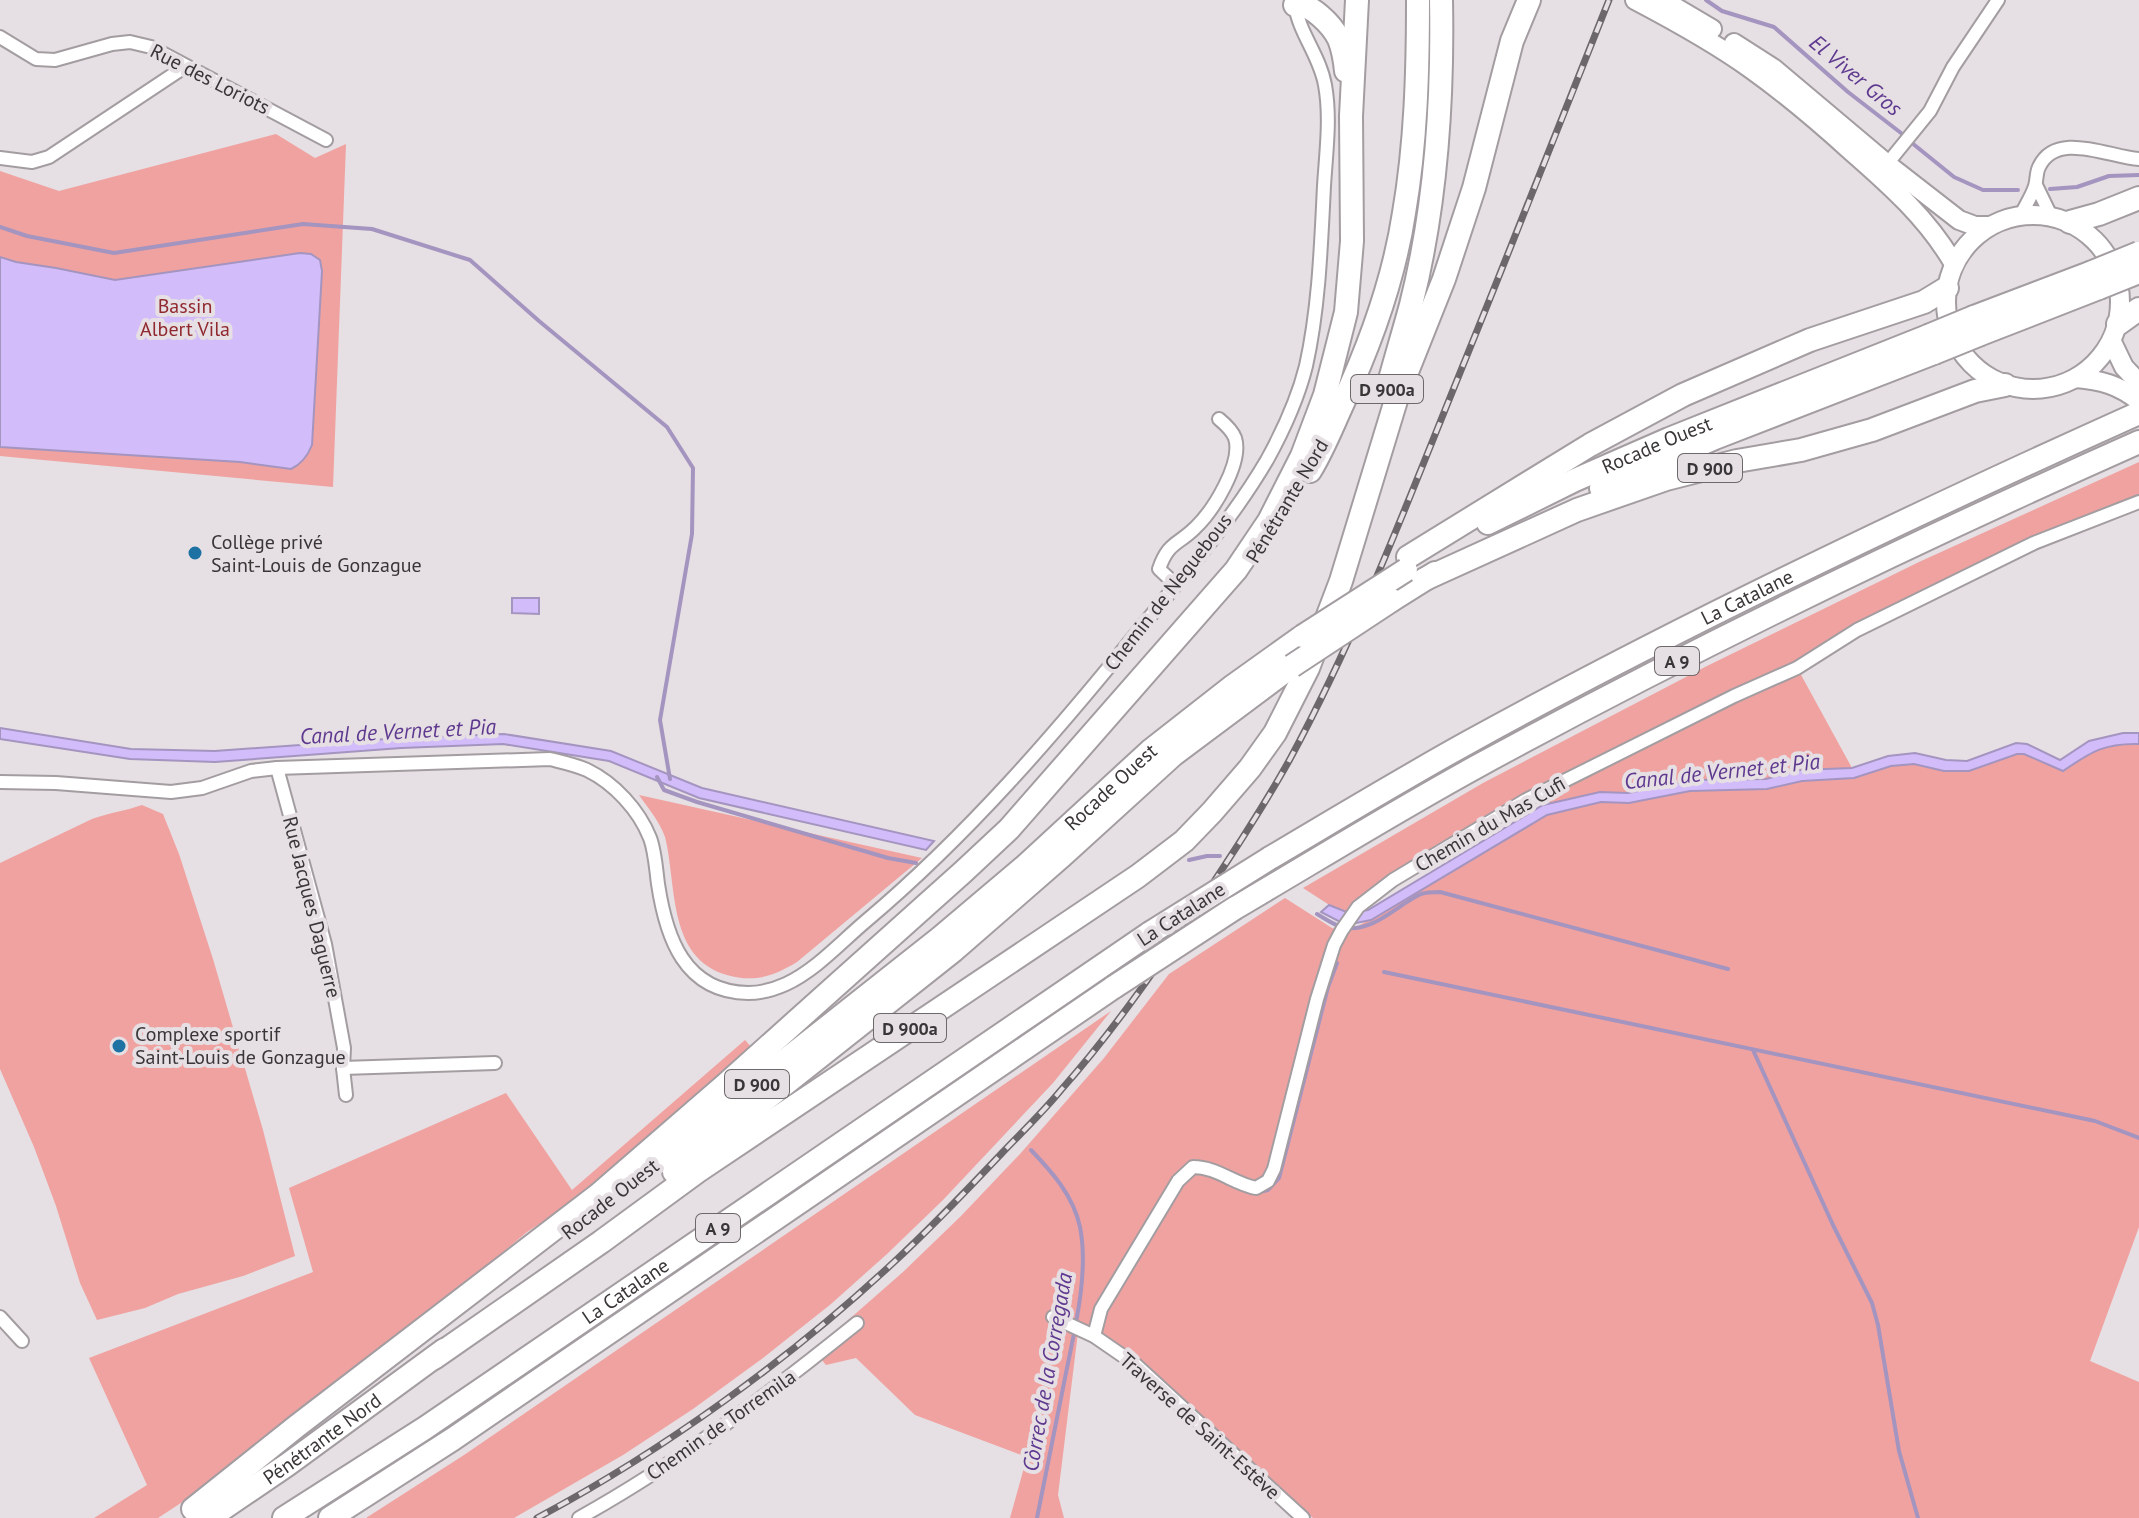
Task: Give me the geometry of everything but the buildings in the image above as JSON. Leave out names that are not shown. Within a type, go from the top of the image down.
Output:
[{"type":"highway","points":[[1009,829],[1236,570],[1269,521],[1302,456],[1325,395],[1346,312],[1352,241],[1351,116],[1357,0]]},
{"type":"highway","name":"Pénétrante Nord","points":[[1009,829],[1052,788],[1130,703],[1241,576],[1313,466],[1372,332],[1404,216],[1415,117],[1418,0]]},
{"type":"highway","name":"D 900a","points":[[434,1358],[698,1171],[1138,876],[1184,841],[1241,779],[1275,733],[1308,668],[1310,632],[1335,587],[1367,458],[1411,303],[1438,135],[1441,0]]},
{"type":"highway","points":[[1310,632],[1341,581],[1383,438],[1449,264],[1474,188],[1512,41],[1529,0]]},
{"type":"highway","points":[[1295,2],[1312,10],[1338,38],[1346,63],[1351,116]]},
{"type":"highway","points":[[2061,219],[2099,214],[2139,198]]},
{"type":"highway","name":"Rocade Ouest","points":[[194,1515],[492,1290],[793,1056],[1024,867],[1150,751],[1233,686],[1310,632],[1481,527],[1575,480],[1669,439],[1931,345],[2095,280],[2139,253]]},
{"type":"highway","name":"Rocade Ouest","points":[[2095,280],[2139,272]]},
{"type":"highway","name":"D 900","points":[[1413,569],[1590,445],[1683,395],[1810,340],[1924,302],[1947,288]]},
{"type":"highway","points":[[2115,333],[2139,309]]},
{"type":"highway","name":"D 900","points":[[1413,569],[1666,479],[1737,461],[1801,450],[1872,430],[1975,391],[2005,385]]},
{"type":"highway","name":"La Catalane","points":[[284,1518],[425,1428],[1150,933],[1270,858],[1467,743],[1688,626],[1889,528],[2139,413]]},
{"type":"highway","name":"La Catalane","points":[[330,1518],[466,1431],[1114,987],[1235,908],[1474,768],[1699,650],[2137,443]]},
{"type":"highway","name":"Rocade Ouest","points":[[434,1358],[953,951],[1173,755],[1292,666],[1392,600],[1413,569]]},
{"type":"highway","name":"D 900a","points":[[194,1515],[297,1426],[598,1195],[1009,829]]},
{"type":"highway","name":"Pénétrante Nord","points":[[194,1515],[287,1465],[434,1358]]},
{"type":"main road","points":[[1635,0],[1752,69],[1816,120],[1899,193],[1944,246],[1954,264]]},
{"type":"main road","points":[[1663,0],[1773,68],[1959,220],[1975,226],[1988,226],[2021,215],[2061,219],[2091,236],[2107,254],[2117,276],[2121,300],[2115,333],[2097,363],[2076,378],[2056,387],[2034,390],[2005,385],[1978,370],[1958,347],[1947,318],[1947,288],[1954,264],[1968,243],[1988,226]]},
{"type":"main road","points":[[2115,333],[2124,367],[2139,383]]},
{"type":"main road","points":[[2076,378],[2115,385],[2139,401]]},
{"type":"street","points":[[1887,164],[1930,111],[1953,67],[1998,0]]},
{"type":"street","name":"Chemin de Neguebous","points":[[277,768],[550,759],[588,770],[619,791],[639,817],[651,840],[661,905],[671,941],[682,961],[713,985],[747,993],[765,992],[805,973],[942,854],[1103,675],[1242,497],[1286,422],[1305,368],[1320,271],[1329,111],[1325,81],[1297,19],[1295,2]]},
{"type":"street","name":"Rue des Loriots","points":[[0,37],[36,59],[55,60],[130,42],[151,47],[326,140]]},
{"type":"street","points":[[0,158],[32,162],[49,157],[186,66]]},
{"type":"street","points":[[2021,215],[2036,185],[2038,168],[2047,155],[2062,148],[2079,147],[2139,159]]},
{"type":"street","points":[[2036,185],[2061,219]]},
{"type":"street","points":[[1176,585],[1159,569],[1163,557],[1169,547],[1203,519],[1235,465],[1236,442],[1233,433],[1219,419]]},
{"type":"street","name":"Chemin du Mas Cufi","points":[[1094,1336],[1101,1309],[1178,1181],[1193,1167],[1219,1172],[1245,1186],[1256,1188],[1268,1181],[1274,1169],[1317,999],[1334,945],[1358,907],[1393,880],[1526,800],[1734,696],[1797,668],[1857,630],[2034,543],[2139,502]]},
{"type":"street","points":[[0,782],[171,792],[202,788],[251,771],[277,768]]},
{"type":"street","name":"Rue Jacques Daguerre","points":[[277,768],[325,944],[344,1048],[346,1095]]},
{"type":"street","points":[[343,1068],[495,1063]]},
{"type":"street","points":[[0,1317],[22,1341]]},
{"type":"street","points":[[1053,1317],[1094,1336]]},
{"type":"street","name":"Chemin de Torremila","points":[[579,1518],[715,1432],[857,1323]]},
{"type":"street","name":"Traverse de Saint-Estève","points":[[1094,1336],[1136,1365],[1303,1518]]},
{"type":"green space","name":"Bassin Albert Vila","points":[[276,134],[315,158],[346,144],[333,487],[0,456],[0,171],[59,191]]},
{"type":"green space","points":[[2139,462],[2139,496],[2032,538],[1854,625],[1794,663],[1534,789],[1402,868],[1349,913],[1334,908],[1303,888],[1483,783],[1707,666],[1919,562]]},
{"type":"green space","points":[[1800,673],[1852,768],[1800,770],[1766,779],[1691,780],[1628,793],[1600,792],[1543,805],[1540,800],[1737,702]]},
{"type":"green space","points":[[2139,744],[2139,1227],[2090,1361],[2139,1382],[2139,1518],[1313,1518],[1140,1360],[1098,1331],[1079,1324],[1058,1495],[1064,1518],[1010,1518],[1027,1457],[915,1415],[856,1358],[826,1365],[813,1349],[903,1272],[1020,1154],[1104,1058],[1169,974],[1285,898],[1332,928],[1348,932],[1547,815],[1601,802],[1629,803],[1690,791],[1767,789],[1802,781],[1854,778],[1891,766],[1914,764],[1944,771],[1969,771],[2017,754],[2024,754],[2063,771],[2093,750]]},
{"type":"green space","points":[[639,795],[922,858],[797,962],[764,977],[727,975],[708,966],[694,953],[684,936],[674,897],[665,837]]},
{"type":"green space","name":"Complexe sportif Saint-Louis de Gonzague","points":[[142,805],[163,814],[179,854],[263,1130],[295,1256],[243,1276],[178,1294],[145,1308],[97,1320],[80,1283],[34,1147],[0,1069],[0,863],[92,819]]},
{"type":"green space","points":[[1111,1011],[1053,1083],[943,1200],[887,1254],[831,1304],[693,1409],[623,1455],[514,1518],[366,1518],[464,1455]]},
{"type":"green space","points":[[745,1040],[752,1048],[578,1199],[527,1232],[441,1304],[187,1499],[158,1518],[94,1518],[147,1485],[89,1358],[313,1272],[289,1188],[506,1093],[572,1190]]},
{"type":"shaded area","points":[[300,253],[311,254],[320,260],[322,271],[312,445],[295,467],[0,447],[0,257],[115,280]]},
{"type":"shaded area","points":[[512,598],[539,598],[539,614],[512,613]]},
{"type":"shaded area","name":"Canal de Vernet et Pia","points":[[0,728],[131,749],[215,751],[504,734],[611,751],[702,788],[934,841],[926,850],[699,798],[609,761],[503,744],[215,762],[130,759],[0,739]]},
{"type":"shaded area","name":"Canal de Vernet et Pia","points":[[2123,733],[2139,733],[2139,744],[2098,750],[2063,771],[2024,754],[2017,754],[1969,771],[1944,771],[1914,764],[1891,766],[1854,778],[1802,781],[1767,789],[1690,791],[1629,803],[1601,802],[1547,815],[1371,920],[1346,925],[1321,912],[1329,905],[1349,913],[1368,910],[1543,805],[1600,792],[1628,793],[1692,780],[1766,779],[1800,770],[1852,768],[1888,756],[1915,753],[1967,761],[2016,743],[2027,744],[2060,760],[2089,741]]},
{"type":"waterway","name":"El Viver Gros","points":[[1706,0],[1722,11],[1774,27],[1848,92],[1901,133]]},
{"type":"waterway","name":"El Viver Gros","points":[[1912,143],[1954,177],[1983,190],[2018,190]]},
{"type":"waterway","name":"El Viver Gros","points":[[2050,189],[2077,187],[2109,176],[2139,175]]},
{"type":"waterway","points":[[0,227],[27,236],[114,253],[303,224],[372,229],[470,260],[667,427],[693,468],[692,534],[660,720],[670,779]]},
{"type":"waterway","points":[[657,777],[664,790],[697,802],[888,858],[916,863]]},
{"type":"waterway","points":[[1189,860],[1220,856]]},
{"type":"waterway","points":[[1317,914],[1339,926],[1357,928],[1367,926],[1421,894],[1440,892],[1728,969]]},
{"type":"waterway","points":[[1259,1192],[1268,1190],[1279,1178],[1328,987],[1337,963]]},
{"type":"waterway","points":[[1384,972],[2095,1121],[2139,1138]]},
{"type":"waterway","points":[[1753,1050],[1872,1303],[1899,1451],[1918,1518]]},
{"type":"waterway","name":"Còrrec de la Corregada","points":[[1031,1150],[1067,1194],[1077,1215],[1083,1262],[1077,1319],[1037,1518]]},
{"type":"railway","points":[[537,1518],[678,1433],[769,1368],[854,1298],[936,1222],[1047,1106],[1120,1018],[1230,857],[1313,716],[1412,491],[1609,0]]},
{"type":"place","name":"Collège privé Saint-Louis de Gonzague","points":[[195,553]]},
{"type":"place","name":"Complexe sportif Saint-Louis de Gonzague","points":[[119,1046]]}]
